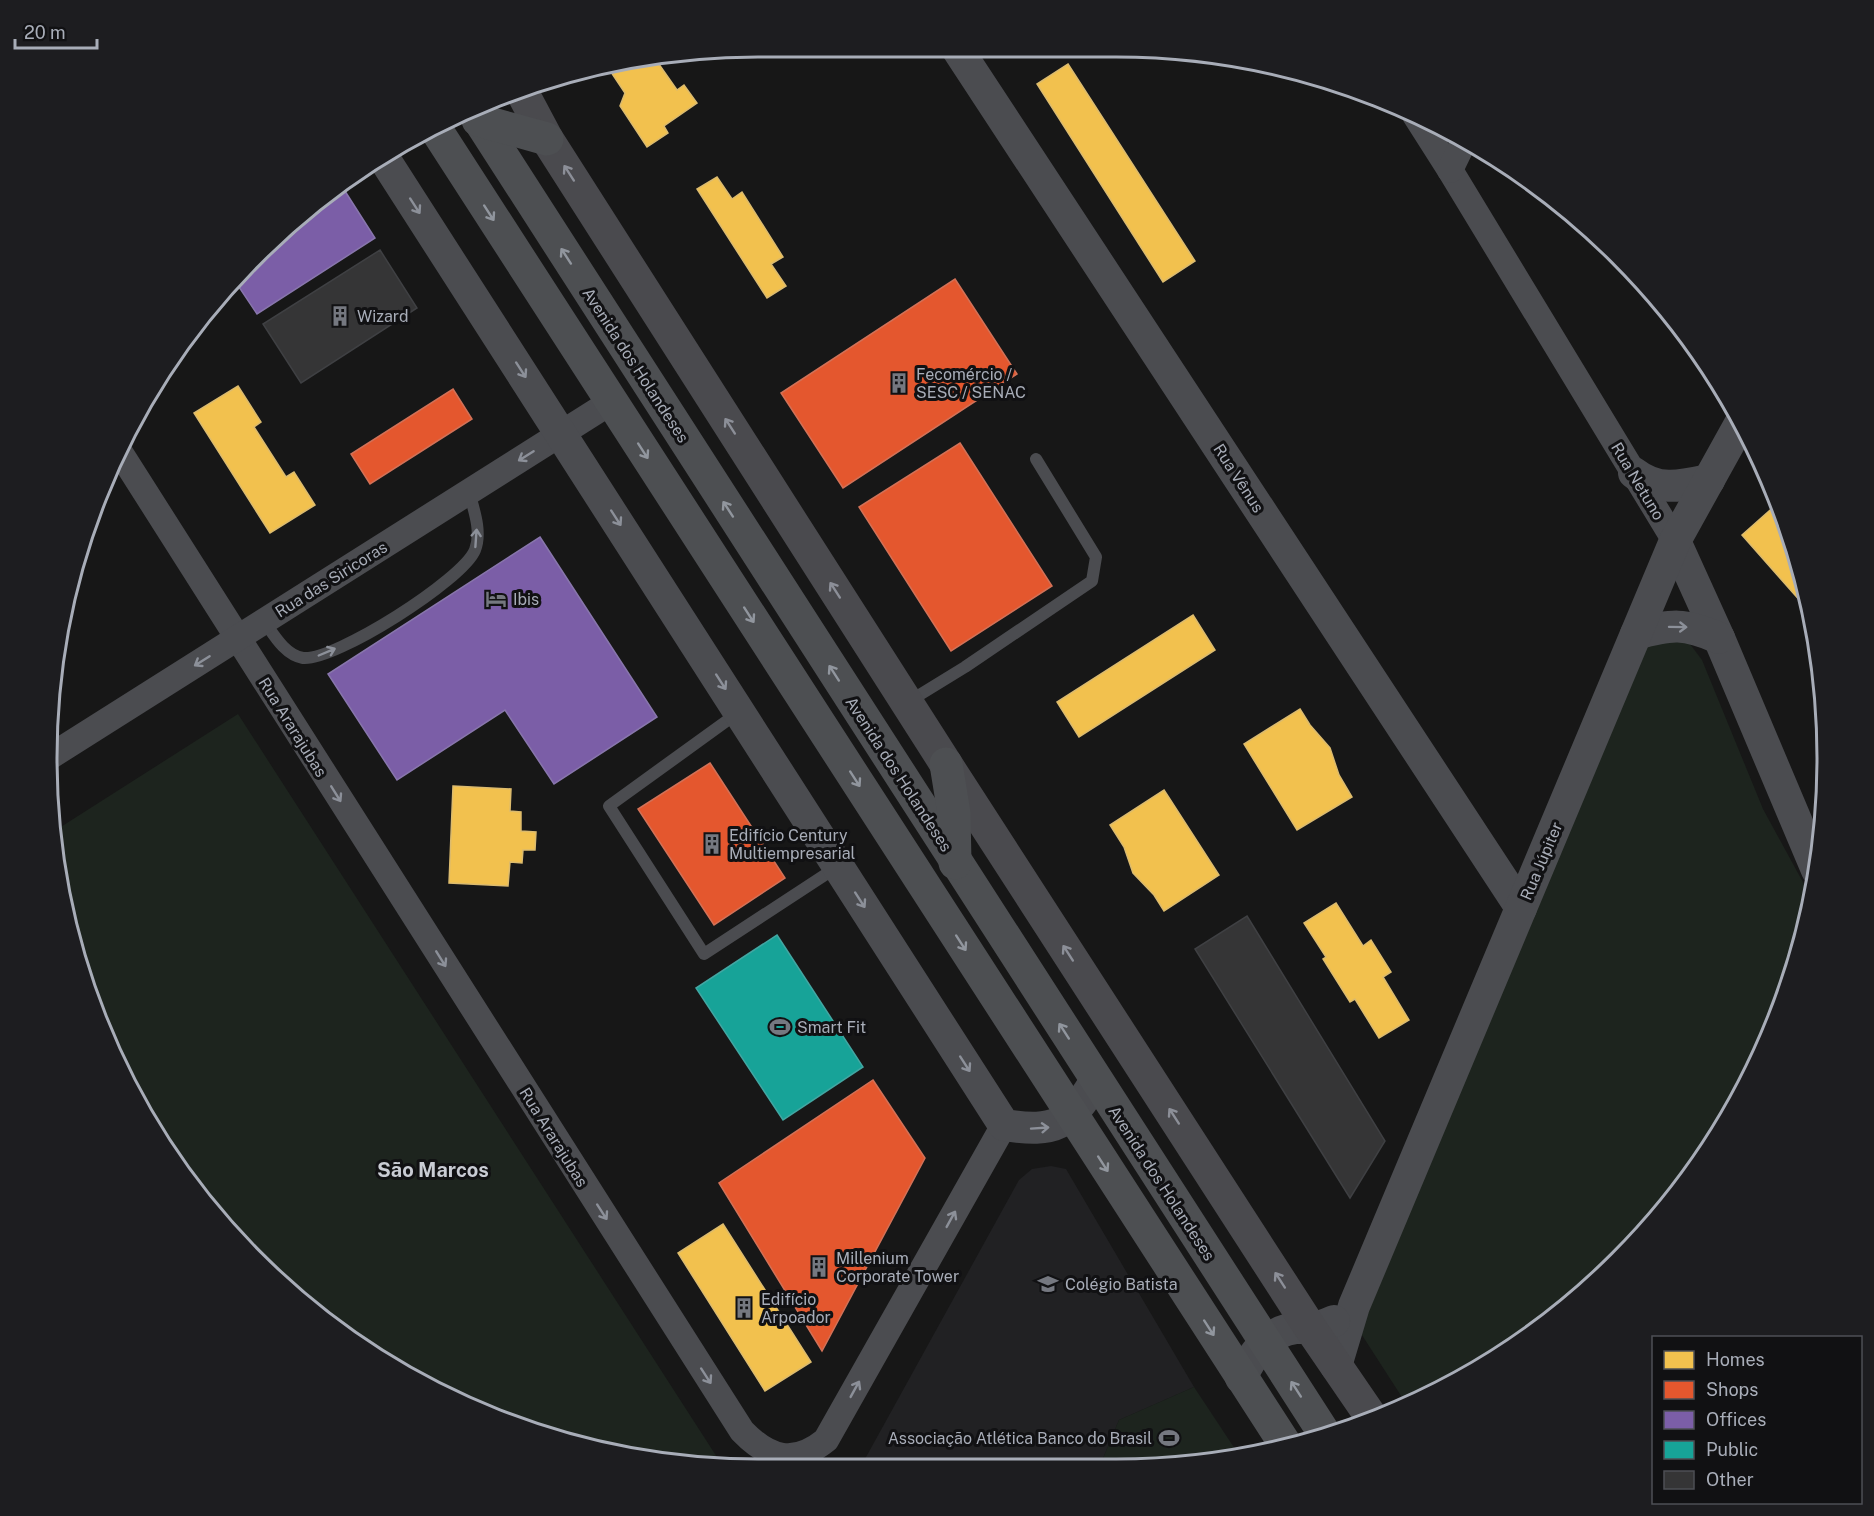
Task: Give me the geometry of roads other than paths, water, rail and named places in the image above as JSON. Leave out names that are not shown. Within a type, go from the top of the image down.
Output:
[{"type":"main road","points":[[525,97],[548,139],[946,764],[1311,1329],[1368,1412]]},
{"type":"main road","points":[[476,116],[548,139]]},
{"type":"main road","name":"Avenida dos Holandeses","points":[[476,116],[1321,1428]]},
{"type":"main road","points":[[439,134],[1281,1439]]},
{"type":"main road","points":[[946,764],[954,813],[956,863]]},
{"type":"street","name":"Rua Vênus","points":[[963,57],[1521,908]]},
{"type":"street","name":"Rua Netuno","points":[[1429,130],[1450,170],[1675,541],[1719,638],[1810,854]]},
{"type":"street","points":[[1450,170],[1461,148]]},
{"type":"street","points":[[387,163],[1004,1125],[1041,1129],[1053,1127],[1072,1115],[1096,1080]]},
{"type":"street","name":"Rua das Siricoras","points":[[57,752],[612,402]]},
{"type":"street","name":"Rua Júpiter","points":[[1336,1366],[1354,1306],[1675,541],[1736,431]]},
{"type":"street","name":"Rua Ararajubas","points":[[124,460],[729,1412],[757,1447],[775,1455],[795,1457],[813,1451],[826,1440],[1004,1125]]},
{"type":"street","points":[[1634,473],[1645,482],[1664,486],[1680,486],[1708,480]]},
{"type":"street","points":[[1636,634],[1676,626],[1695,628],[1719,638]]},
{"type":"street","points":[[1241,1378],[1254,1354],[1265,1343],[1295,1328],[1311,1329],[1336,1320],[1354,1306]]},
{"type":"lane","points":[[907,702],[964,667],[1092,580],[1096,557],[1036,459]]},
{"type":"lane","points":[[264,621],[284,648],[300,657],[311,658],[370,634],[456,574],[471,558],[478,536],[477,520],[469,492]]},
{"type":"lane","points":[[740,711],[609,806],[704,954],[839,867]]},
{"type":"place","name":"Wizard","points":[[340,316]]},
{"type":"place","name":"Fecomércio / SESC / SENAC","points":[[899,383]]},
{"type":"place","name":"Ibis","points":[[496,599]]},
{"type":"place","name":"Edifício Century Multiempresarial","points":[[712,844]]},
{"type":"place","name":"Smart Fit","points":[[780,1027]]},
{"type":"place","name":"Millenium Corporate Tower","points":[[819,1267]]},
{"type":"place","name":"Colégio Batista","points":[[1048,1284]]},
{"type":"place","name":"Edifício Arpoador","points":[[744,1308]]},
{"type":"place","name":"Associação Atlética Banco do Brasil","points":[[1169,1438]]},
{"type":"district","name":"São Marcos","points":[[433,1170]]}]
